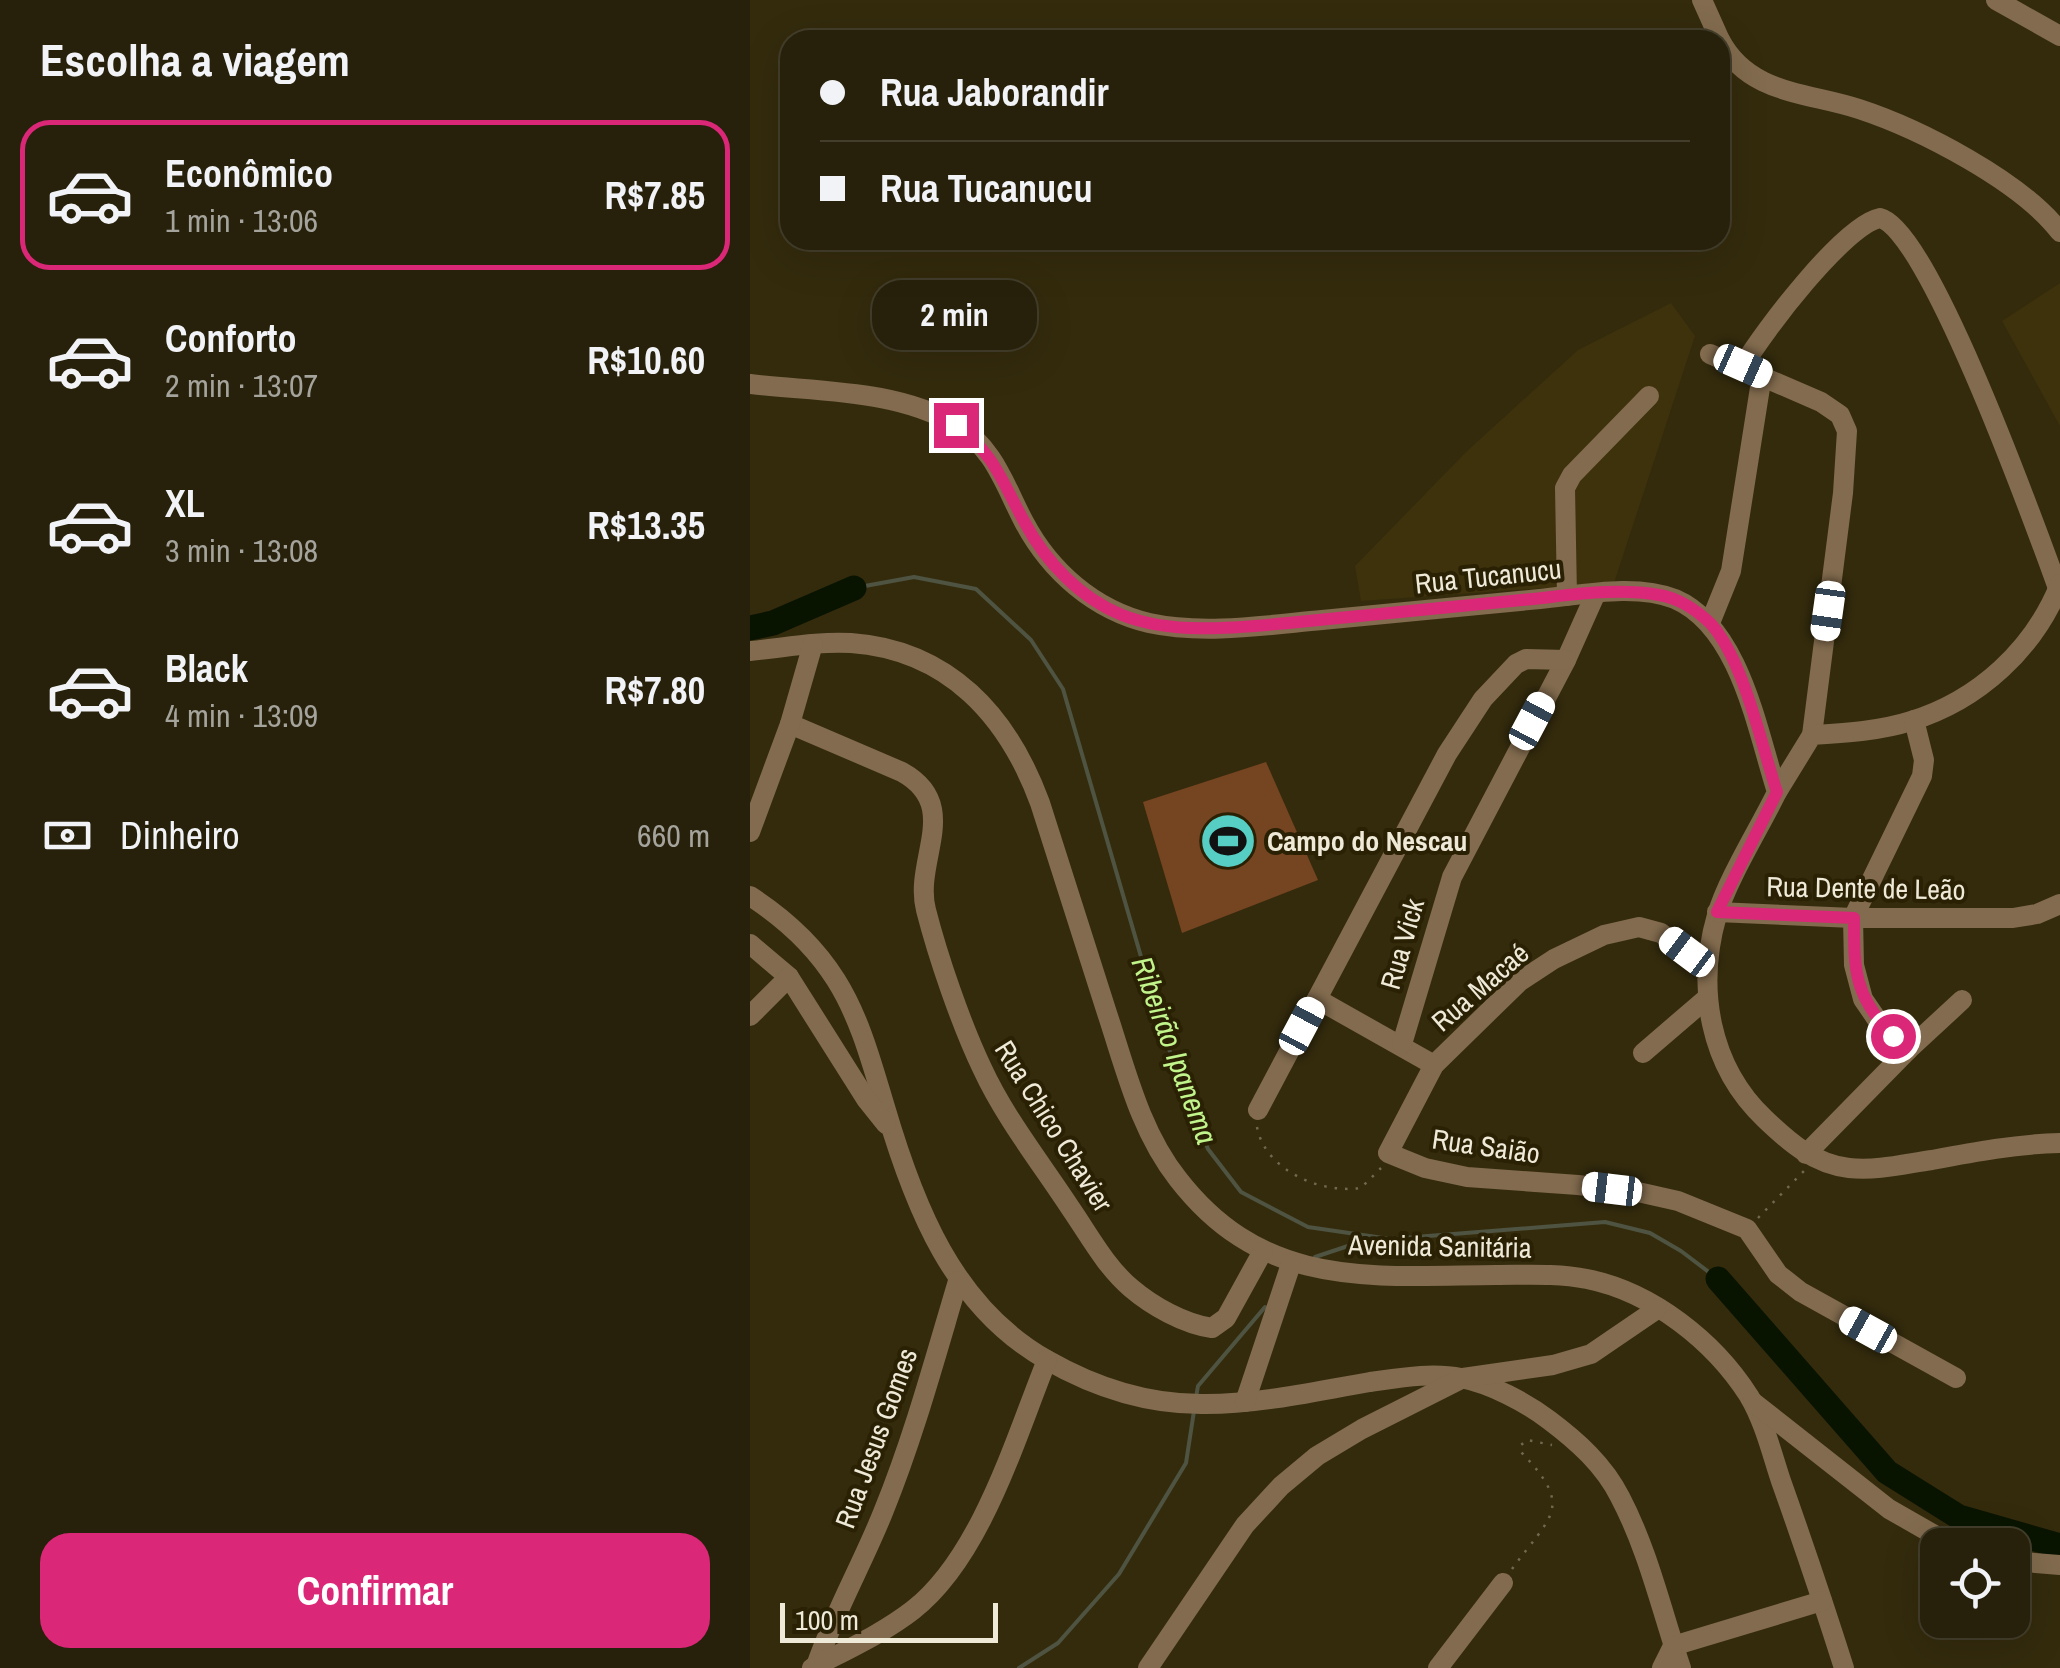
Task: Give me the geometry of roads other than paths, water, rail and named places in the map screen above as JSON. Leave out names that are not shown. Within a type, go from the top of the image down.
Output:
[{"type":"street","points":[[1702,0],[1716,30]]},
{"type":"street","points":[[1996,0],[2060,36]]},
{"type":"street","points":[[1730,54],[1763,83],[1888,120],[1978,166],[2037,208],[2060,232]]},
{"type":"street","points":[[1710,622],[1732,570],[1753,370],[1778,312],[1860,227],[1880,218],[1893,222],[1926,272],[1966,355],[2059,586],[2030,639],[1998,674],[1978,688],[1914,720],[1812,735]]},
{"type":"street","points":[[1710,354],[1833,409],[1847,430],[1843,493],[1812,735],[1777,792],[1717,912],[1707,967],[1707,998],[1719,1050],[1736,1086],[1754,1108],[1811,1157],[1836,1166],[1868,1168],[2060,1143]]},
{"type":"street","name":"Rua Tucanucu","points":[[750,384],[879,399],[956,425],[991,458],[1040,549],[1059,570],[1104,607],[1153,624],[1261,626],[1596,593],[1671,598],[1710,622],[1732,654],[1777,792]]},
{"type":"street","points":[[1567,596],[1565,488],[1572,475],[1649,396]]},
{"type":"street","name":"Rua Vick","points":[[1402,1044],[1452,876],[1566,660],[1596,593]]},
{"type":"street","points":[[750,832],[790,724],[813,644]]},
{"type":"street","name":"Avenida Sanitária","points":[[750,651],[813,644],[880,646],[912,657],[970,692],[1001,725],[1028,773],[1140,1115],[1156,1146],[1198,1202],[1263,1252],[1290,1264],[1369,1276],[1545,1275],[1587,1279],[1630,1294],[1684,1324],[1706,1344],[1752,1401],[1844,1668]]},
{"type":"street","points":[[1258,1110],[1447,754],[1483,699],[1520,661],[1566,660]]},
{"type":"street","points":[[1908,1050],[1863,999],[1854,965],[1854,918],[1922,776],[1924,760],[1914,720]]},
{"type":"street","name":"Rua Chico Chavier","points":[[790,724],[902,772],[917,780],[926,794],[935,824],[924,882],[926,908],[982,1070],[1117,1275],[1142,1296],[1206,1328],[1222,1324],[1263,1252]]},
{"type":"street","points":[[750,896],[803,938],[838,982],[861,1031],[915,1196],[958,1282],[1003,1328],[1047,1360],[1113,1390],[1152,1401],[1244,1402],[1405,1378],[1462,1378],[1572,1361],[1608,1345],[1656,1309]]},
{"type":"street","name":"Rua Dente de Leão","points":[[1717,912],[1854,918],[2013,918],[2037,914],[2060,904]]},
{"type":"street","name":"Rua Macaé","points":[[1388,1153],[1434,1065],[1528,975],[1604,935],[1631,928],[1654,930],[1707,967]]},
{"type":"street","points":[[750,944],[789,977],[866,1099],[891,1129]]},
{"type":"street","points":[[750,1016],[789,977]]},
{"type":"street","points":[[1643,1053],[1707,998]]},
{"type":"street","points":[[1317,999],[1434,1065]]},
{"type":"street","points":[[1811,1157],[1908,1050],[1962,1000]]},
{"type":"street","name":"Rua Saião","points":[[1388,1153],[1425,1168],[1467,1177],[1659,1196],[1722,1216],[1747,1230],[1770,1265],[1801,1292],[1956,1378]]},
{"type":"street","points":[[1244,1402],[1290,1264]]},
{"type":"street","name":"Rua Jesus Gomes","points":[[814,1667],[906,1455],[958,1282]]},
{"type":"street","points":[[814,1667],[888,1628],[915,1609],[953,1570],[980,1521],[1047,1360]]},
{"type":"street","points":[[1462,1378],[1529,1406],[1592,1456],[1628,1512],[1680,1668]]},
{"type":"street","points":[[1148,1668],[1230,1544],[1281,1486],[1335,1445],[1462,1378]]},
{"type":"street","points":[[1752,1401],[1889,1509],[1922,1528]]},
{"type":"street","points":[[2030,1562],[2060,1565]]},
{"type":"street","points":[[1438,1668],[1503,1583]]},
{"type":"street","points":[[1662,1668],[1673,1646],[1822,1602]]},
{"type":"waterway","name":"Ribeirão Ipanema","points":[[854,588],[914,577],[976,589],[1031,640],[1063,689],[1165,1039],[1208,1149],[1241,1192],[1308,1227],[1390,1239],[1605,1222],[1650,1233],[1718,1279]]},
{"type":"waterway","name":"Ribeirão Ipanema","points":[[750,628],[773,623],[854,588]]},
{"type":"waterway","points":[[1315,1257],[1372,1238]]},
{"type":"waterway","name":"Ribeirão Ipanema","points":[[1718,1279],[1887,1472],[1959,1517],[2060,1546]]},
{"type":"waterway","points":[[1196,1397],[1198,1386],[1265,1307]]},
{"type":"waterway","points":[[1019,1668],[1058,1643],[1119,1574],[1186,1463],[1194,1411]]},
{"type":"place","name":"Campo do Nescau","points":[[1228,841]]}]
